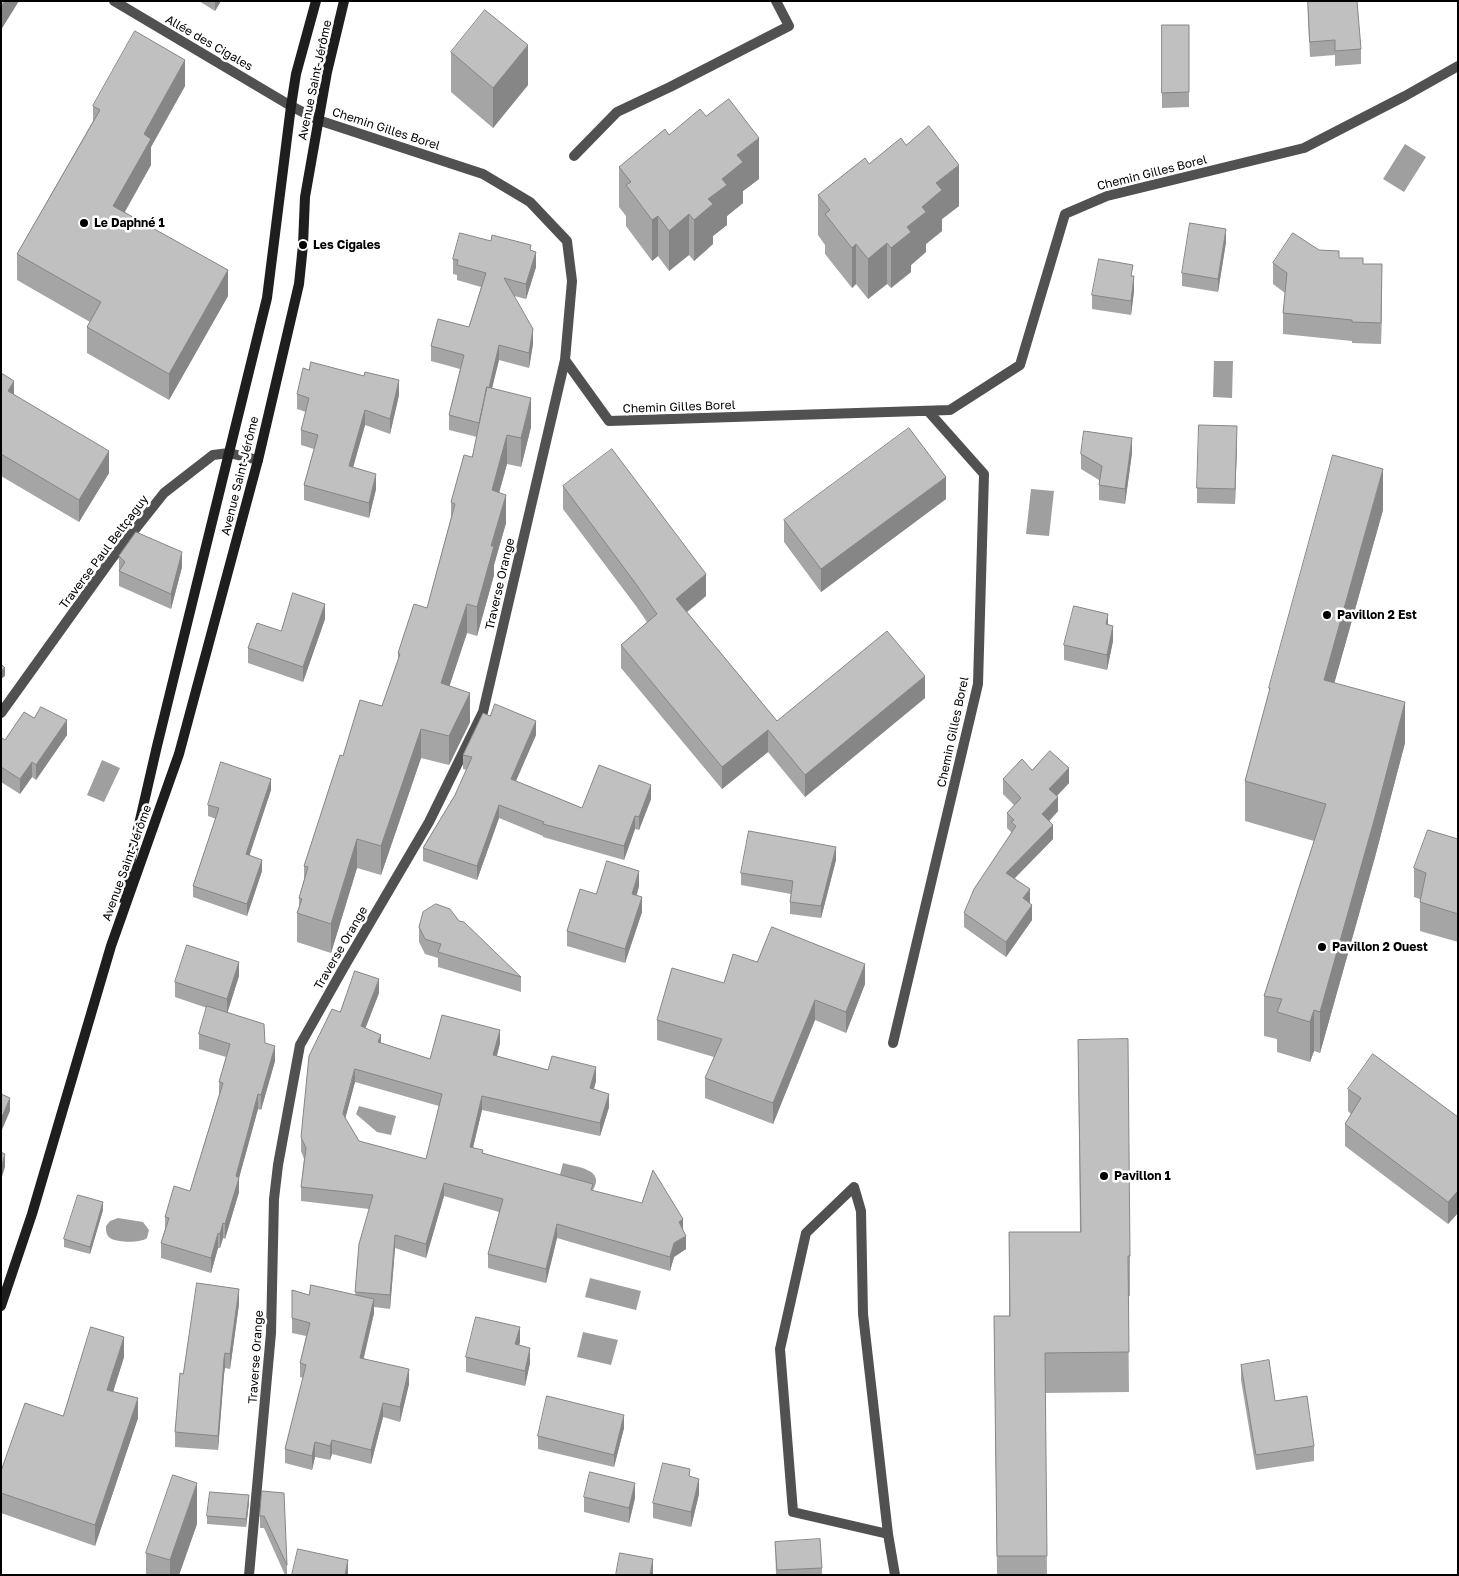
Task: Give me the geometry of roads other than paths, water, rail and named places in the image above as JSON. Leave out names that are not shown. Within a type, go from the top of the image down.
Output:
[{"type":"street","name":"Allée des Cigales","points":[[114,1],[291,106]]},
{"type":"street","name":"Avenue Saint-Jérôme","points":[[111,946],[159,737],[267,298],[296,74],[316,1]]},
{"type":"street","name":"Avenue Saint-Jérôme","points":[[1,1306],[32,1214],[111,946],[179,754],[258,460],[299,284],[305,197],[327,72],[344,1]]},
{"type":"street","points":[[574,156],[617,112],[789,26],[776,1]]},
{"type":"street","name":"Chemin Gilles Borel","points":[[291,106],[318,120],[483,174],[530,202],[567,241],[572,281],[565,360],[609,421],[928,411],[950,410],[1020,365],[1065,214],[1107,196],[1304,148],[1405,96],[1458,66]]},
{"type":"street","name":"Traverse Orange","points":[[249,1575],[271,1333],[274,1199],[278,1165],[300,1045],[429,822],[484,712],[565,360]]},
{"type":"street","name":"Chemin Gilles Borel","points":[[893,1043],[978,684],[984,474],[928,411]]},
{"type":"street","points":[[229,453],[258,460]]},
{"type":"street","name":"Traverse Paul Beltçaguy","points":[[1,714],[110,561],[164,493],[213,455],[229,453]]},
{"type":"street","points":[[888,1534],[793,1512],[780,1349],[806,1233],[854,1187],[861,1210],[862,1314],[888,1534],[895,1575]]},
{"type":"place","name":"Le Daphné 1","points":[[84,223]]},
{"type":"place","name":"Les Cigales","points":[[303,245]]},
{"type":"place","name":"Pavillon 2 Est","points":[[1327,615]]},
{"type":"place","name":"Pavillon 2 Ouest","points":[[1322,947]]},
{"type":"place","name":"Pavillon 1","points":[[1104,1176]]}]
